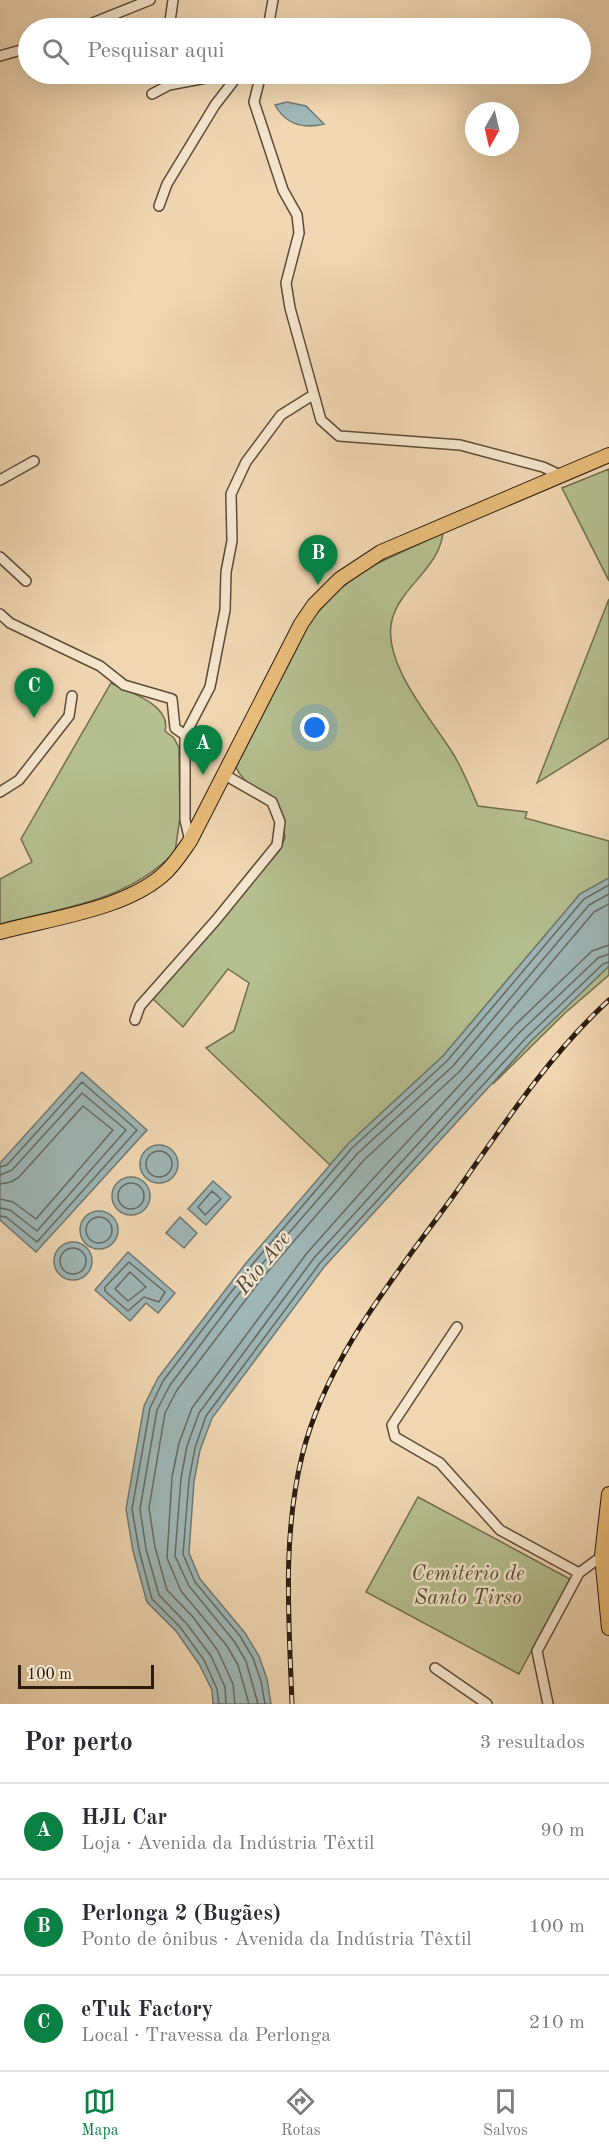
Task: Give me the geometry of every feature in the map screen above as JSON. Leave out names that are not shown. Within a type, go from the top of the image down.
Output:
[{"type":"main road","points":[[0,932],[113,902],[140,891],[167,871],[190,841],[302,624],[315,605],[340,579],[381,552],[609,455]]},
{"type":"main road","points":[[609,1494],[602,1556],[609,1628]]},
{"type":"street","points":[[105,18],[150,0]]},
{"type":"street","points":[[170,18],[172,0]]},
{"type":"street","points":[[270,18],[273,0]]},
{"type":"street","points":[[0,56],[18,51]]},
{"type":"street","points":[[152,94],[179,84]]},
{"type":"street","points":[[159,206],[167,184],[215,105],[231,84]]},
{"type":"street","points":[[258,84],[254,102],[283,190],[297,214],[299,233],[286,283],[290,308],[321,420],[339,436],[460,445],[543,467],[560,475]]},
{"type":"street","points":[[190,841],[185,820],[185,735],[210,687],[225,610],[226,572],[232,541],[231,494],[246,462],[281,415],[313,394]]},
{"type":"street","points":[[0,480],[34,460]]},
{"type":"street","points":[[0,556],[26,581]]},
{"type":"street","points":[[0,614],[10,623],[100,666],[124,685],[172,699],[174,728],[185,735]]},
{"type":"street","points":[[0,792],[19,780],[69,716],[72,696]]},
{"type":"street","points":[[135,1020],[140,1006],[216,920],[277,845],[280,822],[272,802],[225,775]]},
{"type":"street","points":[[457,1327],[392,1425],[392,1431],[395,1437],[440,1463],[500,1530],[579,1573]]},
{"type":"street","points":[[548,1704],[537,1651],[579,1573],[602,1556]]},
{"type":"street","points":[[435,1668],[487,1704]]},
{"type":"green space","points":[[609,469],[609,581],[562,488]]},
{"type":"green space","points":[[443,533],[434,557],[396,608],[392,620],[391,636],[394,654],[401,672],[410,690],[456,758],[478,806],[527,812],[525,818],[609,841],[609,878],[580,894],[443,1056],[348,1144],[330,1165],[206,1048],[234,1031],[249,983],[228,969],[183,1027],[153,999],[279,851],[285,838],[281,811],[249,785],[236,767],[311,620],[336,592],[367,568]]},
{"type":"green space","points":[[609,599],[609,738],[537,783]]},
{"type":"green space","points":[[111,683],[138,695],[156,707],[165,722],[165,731],[174,738],[179,748],[180,817],[175,852],[156,869],[115,892],[71,907],[0,924],[0,879],[32,862],[21,839]]},
{"type":"green space","points":[[609,966],[609,975],[565,1013],[493,1084],[530,1042]]},
{"type":"green space","name":"Cemitério de Santo Tirso","points":[[418,1497],[570,1579],[519,1674],[366,1592]]},
{"type":"water","points":[[287,102],[306,106],[324,124],[309,126],[290,121],[279,112],[275,105]]},
{"type":"water","name":"Rio Ave","points":[[609,878],[609,966],[530,1042],[324,1267],[212,1418],[200,1450],[194,1481],[189,1553],[200,1579],[245,1633],[259,1656],[267,1679],[271,1704],[213,1704],[212,1690],[199,1664],[176,1631],[147,1602],[133,1551],[126,1509],[144,1406],[158,1378],[246,1263],[348,1144],[443,1056],[580,894]]},
{"type":"water","points":[[82,1072],[147,1130],[36,1252],[0,1220],[0,1163]]},
{"type":"water","points":[[159,1145],[166,1146],[172,1151],[177,1157],[177,1171],[172,1177],[166,1182],[159,1183],[152,1182],[146,1177],[141,1171],[140,1164],[141,1157],[146,1151],[152,1146]]},
{"type":"water","points":[[131,1177],[138,1178],[144,1183],[149,1189],[149,1203],[144,1209],[138,1214],[131,1215],[124,1214],[118,1209],[113,1203],[112,1196],[113,1189],[118,1183],[124,1178]]},
{"type":"water","points":[[213,1181],[231,1197],[206,1225],[188,1209]]},
{"type":"water","points":[[99,1211],[106,1212],[112,1217],[117,1223],[117,1237],[112,1243],[106,1248],[99,1249],[92,1248],[86,1243],[81,1237],[80,1230],[81,1223],[86,1217],[92,1212]]},
{"type":"water","points":[[180,1217],[197,1233],[184,1248],[166,1233]]},
{"type":"water","points":[[73,1242],[80,1243],[86,1248],[91,1254],[91,1268],[86,1274],[80,1279],[73,1280],[66,1279],[60,1274],[55,1268],[54,1261],[55,1254],[60,1248],[66,1243]]},
{"type":"water","points":[[128,1252],[175,1293],[158,1313],[146,1303],[130,1321],[95,1290]]},
{"type":"railway","points":[[292,1704],[288,1579],[292,1518],[302,1456],[313,1420],[328,1385],[365,1319],[508,1118],[546,1068],[609,1000]]},
{"type":"place","name":"Perlonga 2 (Bugães)","points":[[318,585]]},
{"type":"place","name":"eTuk Factory","points":[[34,718]]},
{"type":"place","name":"HJL Car","points":[[203,775]]}]
